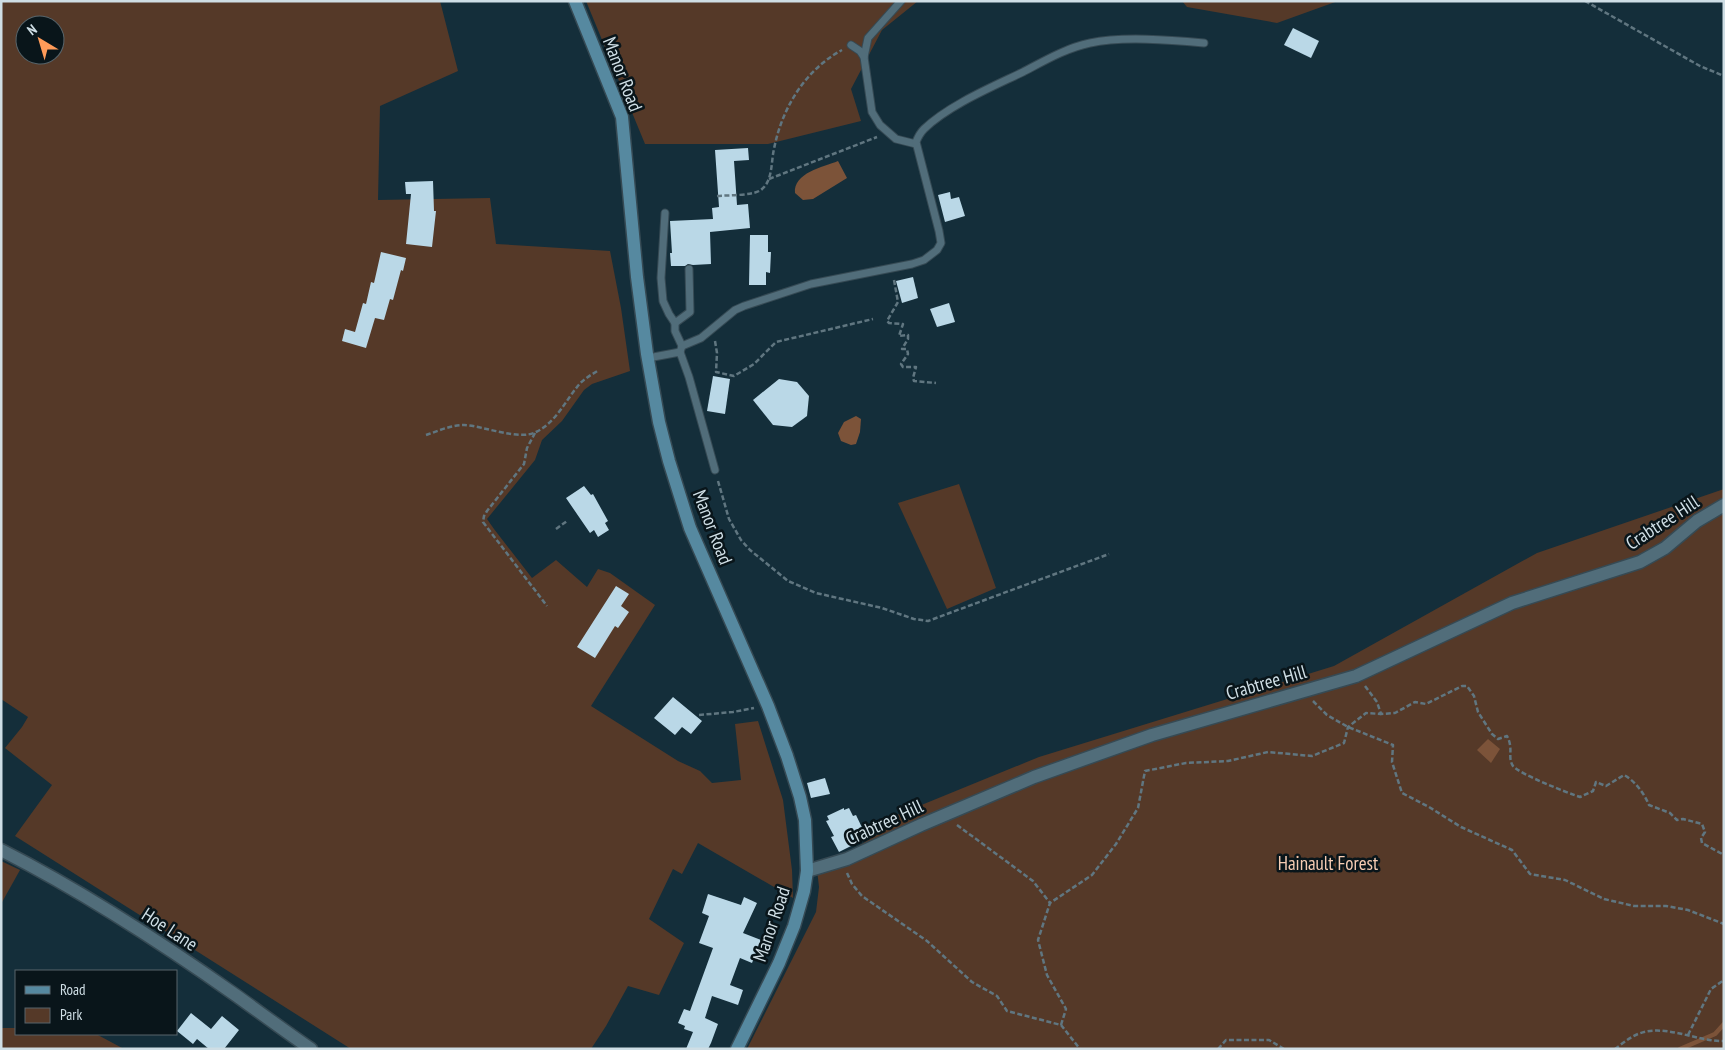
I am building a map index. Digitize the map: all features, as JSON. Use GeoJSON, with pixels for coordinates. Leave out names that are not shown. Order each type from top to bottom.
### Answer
{"type":"FeatureCollection","features":[{"type":"Feature","properties":{"kind":"street","name":"Manor Road"},"geometry":{"type":"LineString","coordinates":[[575,1],[622,117],[637,277],[648,358],[663,438],[690,528],[768,706],[787,756],[805,820],[807,871],[804,891],[794,926],[779,963],[737,1049]]}},
{"type":"Feature","properties":{"kind":"street","name":"Crabtree Hill"},"geometry":{"type":"LineString","coordinates":[[807,871],[847,859],[943,815],[1034,777],[1152,735],[1356,676],[1512,603],[1640,562],[1665,548],[1697,521],[1724,505]]}},
{"type":"Feature","properties":{"kind":"street","name":"Hoe Lane"},"geometry":{"type":"LineString","coordinates":[[1,850],[63,883],[163,946],[238,997],[280,1029],[312,1049]]}},
{"type":"Feature","properties":{"kind":"lane"},"geometry":{"type":"LineString","coordinates":[[901,1],[868,38],[864,57],[872,112],[880,126],[896,139],[916,144]]}},
{"type":"Feature","properties":{"kind":"lane"},"geometry":{"type":"LineString","coordinates":[[648,358],[681,349],[701,338],[735,310],[744,306],[811,284],[912,264],[931,256],[941,243],[936,215],[916,144],[923,130],[973,97],[1065,51],[1089,43],[1172,40],[1204,43]]}},
{"type":"Feature","properties":{"kind":"lane"},"geometry":{"type":"LineString","coordinates":[[851,46],[856,48],[864,57]]}},
{"type":"Feature","properties":{"kind":"lane"},"geometry":{"type":"LineString","coordinates":[[665,213],[661,278],[664,301],[675,323],[675,331],[715,470]]}},
{"type":"Feature","properties":{"kind":"lane"},"geometry":{"type":"LineString","coordinates":[[675,323],[690,312],[689,269]]}},
{"type":"Feature","properties":{"kind":"path"},"geometry":{"type":"LineString","coordinates":[[1585,1],[1700,66],[1724,76]]}},
{"type":"Feature","properties":{"kind":"path"},"geometry":{"type":"LineString","coordinates":[[717,196],[754,193],[762,190],[769,179],[776,137],[787,110],[800,86],[823,62],[851,46]]}},
{"type":"Feature","properties":{"kind":"path"},"geometry":{"type":"LineString","coordinates":[[769,179],[877,137],[896,139]]}},
{"type":"Feature","properties":{"kind":"path"},"geometry":{"type":"LineString","coordinates":[[901,278],[893,280],[898,302],[887,321],[889,323],[903,324],[899,336],[908,335],[908,339],[902,349],[907,349],[908,354],[901,364],[903,367],[916,367],[914,381],[936,383]]}},
{"type":"Feature","properties":{"kind":"path"},"geometry":{"type":"LineString","coordinates":[[706,334],[717,346],[716,372],[734,376],[754,364],[776,342],[873,319]]}},
{"type":"Feature","properties":{"kind":"path"},"geometry":{"type":"LineString","coordinates":[[547,606],[483,522],[487,511],[524,464],[527,448],[535,433],[559,412],[578,385],[599,370]]}},
{"type":"Feature","properties":{"kind":"path"},"geometry":{"type":"LineString","coordinates":[[426,435],[454,426],[465,425],[488,428],[514,435],[535,433]]}},
{"type":"Feature","properties":{"kind":"path"},"geometry":{"type":"LineString","coordinates":[[715,470],[729,519],[740,540],[788,581],[816,593],[882,608],[914,619],[928,621],[1109,554]]}},
{"type":"Feature","properties":{"kind":"path"},"geometry":{"type":"LineString","coordinates":[[556,529],[567,521]]}},
{"type":"Feature","properties":{"kind":"path"},"geometry":{"type":"LineString","coordinates":[[1356,676],[1378,702],[1381,714]]}},
{"type":"Feature","properties":{"kind":"path"},"geometry":{"type":"LineString","coordinates":[[1061,1025],[1066,1009],[1046,975],[1038,940],[1050,903],[1092,875],[1116,844],[1138,808],[1145,771],[1186,763],[1228,761],[1268,752],[1312,756],[1344,743],[1348,727],[1366,713],[1395,713],[1415,702],[1426,704],[1462,686],[1467,686],[1474,696],[1478,712],[1492,734],[1498,739],[1507,736],[1511,743],[1510,758],[1514,766],[1528,776],[1580,797],[1593,791],[1595,782],[1606,786],[1624,775],[1630,778],[1646,796],[1649,805],[1670,813],[1677,820],[1683,819],[1702,824],[1705,832],[1701,838],[1702,843],[1724,855]]}},
{"type":"Feature","properties":{"kind":"path"},"geometry":{"type":"LineString","coordinates":[[1303,691],[1327,715],[1348,727],[1393,745],[1392,762],[1402,793],[1461,827],[1512,850],[1530,874],[1565,880],[1604,899],[1634,906],[1666,906],[1688,910],[1724,924]]}},
{"type":"Feature","properties":{"kind":"path"},"geometry":{"type":"LineString","coordinates":[[699,714],[733,712],[768,706]]}},
{"type":"Feature","properties":{"kind":"path"},"geometry":{"type":"LineString","coordinates":[[943,815],[1033,881],[1050,903]]}},
{"type":"Feature","properties":{"kind":"path"},"geometry":{"type":"LineString","coordinates":[[847,859],[847,873],[852,884],[862,896],[927,941],[972,982],[998,996],[1007,1012],[1061,1025],[1080,1049]]}},
{"type":"Feature","properties":{"kind":"path"},"geometry":{"type":"LineString","coordinates":[[1688,1035],[1711,989],[1724,980]]}},
{"type":"Feature","properties":{"kind":"path"},"geometry":{"type":"LineString","coordinates":[[1615,1049],[1639,1034],[1664,1031],[1701,1037],[1708,1040],[1724,1041]]}},
{"type":"Feature","properties":{"kind":"path"},"geometry":{"type":"LineString","coordinates":[[1218,1049],[1226,1040],[1270,1040],[1284,1049]]}},
{"type":"Feature","properties":{"kind":"green space"},"geometry":{"type":"Polygon","coordinates":[[[1,1],[440,1],[458,71],[380,106],[378,200],[490,198],[496,244],[610,251],[630,371],[592,384],[584,390],[562,421],[542,440],[535,460],[487,519],[532,578],[556,560],[587,587],[598,569],[610,573],[655,605],[591,706],[678,761],[700,771],[712,783],[741,780],[735,724],[758,721],[783,800],[792,870],[793,898],[698,843],[682,874],[673,869],[649,919],[684,943],[659,995],[628,986],[591,1049],[351,1049],[15,836],[52,785],[5,748],[28,717],[1,699],[1,1]]]}},
{"type":"Feature","properties":{"kind":"green space"},"geometry":{"type":"Polygon","coordinates":[[[586,1],[918,1],[882,30],[851,89],[861,121],[768,144],[645,144],[586,1]]]}},
{"type":"Feature","properties":{"kind":"green space"},"geometry":{"type":"Polygon","coordinates":[[[1182,1],[1338,1],[1277,23],[1187,7],[1182,1]]]}},
{"type":"Feature","properties":{"kind":"green space"},"geometry":{"type":"Polygon","coordinates":[[[959,484],[996,588],[947,609],[898,503],[959,484]]]}},
{"type":"Feature","properties":{"kind":"green space","name":"Hainault Forest"},"geometry":{"type":"Polygon","coordinates":[[[1724,489],[1724,1049],[747,1049],[816,912],[819,887],[816,861],[839,857],[877,835],[897,815],[1039,757],[1334,666],[1537,553],[1724,489]]]}},
{"type":"Feature","properties":{"kind":"green space"},"geometry":{"type":"Polygon","coordinates":[[[1,861],[20,870],[1,904],[1,861]]]}},
{"type":"Feature","properties":{"kind":"green space"},"geometry":{"type":"Polygon","coordinates":[[[1,1028],[15,1028],[15,1035],[98,1035],[124,1049],[1,1049],[1,1028]]]}},
{"type":"Feature","properties":{"kind":"shaded area"},"geometry":{"type":"Polygon","coordinates":[[[838,161],[847,178],[813,199],[803,200],[795,193],[799,180],[804,176],[817,168],[838,161]]]}},
{"type":"Feature","properties":{"kind":"shaded area"},"geometry":{"type":"Polygon","coordinates":[[[856,416],[861,419],[860,432],[856,444],[851,445],[841,441],[838,433],[844,422],[856,416]]]}},
{"type":"Feature","properties":{"kind":"shaded area"},"geometry":{"type":"Polygon","coordinates":[[[1488,739],[1500,749],[1491,763],[1477,750],[1488,739]]]}},
{"type":"Feature","properties":{"kind":"building"},"geometry":{"type":"Polygon","coordinates":[[[1293,28],[1319,41],[1311,58],[1284,45],[1293,28]]]}},
{"type":"Feature","properties":{"kind":"building"},"geometry":{"type":"Polygon","coordinates":[[[748,148],[749,160],[734,161],[737,205],[748,204],[750,228],[710,232],[711,264],[671,266],[670,221],[713,219],[712,208],[719,207],[715,150],[748,148]]]}},
{"type":"Feature","properties":{"kind":"building"},"geometry":{"type":"Polygon","coordinates":[[[433,181],[434,211],[436,211],[432,247],[406,244],[411,194],[406,194],[405,182],[433,181]]]}},
{"type":"Feature","properties":{"kind":"building"},"geometry":{"type":"Polygon","coordinates":[[[950,192],[951,199],[959,197],[965,216],[945,222],[938,195],[950,192]]]}},
{"type":"Feature","properties":{"kind":"building"},"geometry":{"type":"Polygon","coordinates":[[[750,235],[768,235],[768,252],[771,252],[770,273],[766,272],[766,285],[749,285],[750,235]]]}},
{"type":"Feature","properties":{"kind":"building"},"geometry":{"type":"Polygon","coordinates":[[[381,252],[406,258],[393,300],[390,299],[384,320],[375,318],[366,348],[342,341],[345,329],[355,332],[363,303],[366,304],[371,282],[374,283],[381,252]]]}},
{"type":"Feature","properties":{"kind":"building"},"geometry":{"type":"Polygon","coordinates":[[[913,277],[918,298],[902,303],[896,281],[913,277]]]}},
{"type":"Feature","properties":{"kind":"building"},"geometry":{"type":"Polygon","coordinates":[[[949,303],[955,322],[937,327],[930,309],[949,303]]]}},
{"type":"Feature","properties":{"kind":"building"},"geometry":{"type":"Polygon","coordinates":[[[713,376],[730,379],[725,414],[707,411],[713,376]]]}},
{"type":"Feature","properties":{"kind":"building"},"geometry":{"type":"Polygon","coordinates":[[[779,379],[797,382],[809,396],[807,416],[792,427],[773,425],[753,400],[779,379]]]}},
{"type":"Feature","properties":{"kind":"building"},"geometry":{"type":"Polygon","coordinates":[[[584,486],[591,495],[593,494],[608,521],[605,523],[609,530],[598,537],[594,530],[590,533],[566,498],[584,486]]]}},
{"type":"Feature","properties":{"kind":"building"},"geometry":{"type":"Polygon","coordinates":[[[616,586],[629,594],[621,606],[629,612],[618,628],[615,626],[595,658],[577,647],[616,586]]]}},
{"type":"Feature","properties":{"kind":"building"},"geometry":{"type":"Polygon","coordinates":[[[673,697],[702,721],[691,734],[682,727],[675,735],[654,718],[673,697]]]}},
{"type":"Feature","properties":{"kind":"building"},"geometry":{"type":"Polygon","coordinates":[[[825,778],[830,794],[811,798],[807,783],[825,778]]]}},
{"type":"Feature","properties":{"kind":"building"},"geometry":{"type":"Polygon","coordinates":[[[844,808],[844,810],[849,808],[853,816],[856,815],[867,838],[839,852],[831,837],[834,836],[826,821],[829,820],[827,816],[844,808]]]}},
{"type":"Feature","properties":{"kind":"building"},"geometry":{"type":"Polygon","coordinates":[[[708,894],[741,905],[744,897],[757,903],[743,933],[761,940],[752,963],[740,958],[730,985],[743,990],[738,1005],[712,996],[705,1018],[718,1024],[708,1049],[686,1049],[693,1032],[684,1029],[685,1026],[678,1023],[684,1009],[690,1011],[713,948],[699,943],[709,916],[702,913],[708,894]]]}},
{"type":"Feature","properties":{"kind":"building"},"geometry":{"type":"Polygon","coordinates":[[[191,1013],[211,1029],[222,1016],[239,1030],[224,1049],[209,1049],[197,1039],[193,1044],[178,1032],[191,1013]]]}},
{"type":"Feature","properties":{"kind":"waterway"},"geometry":{"type":"LineString","coordinates":[[1680,1049],[1715,1034],[1724,1024]]}}]}
